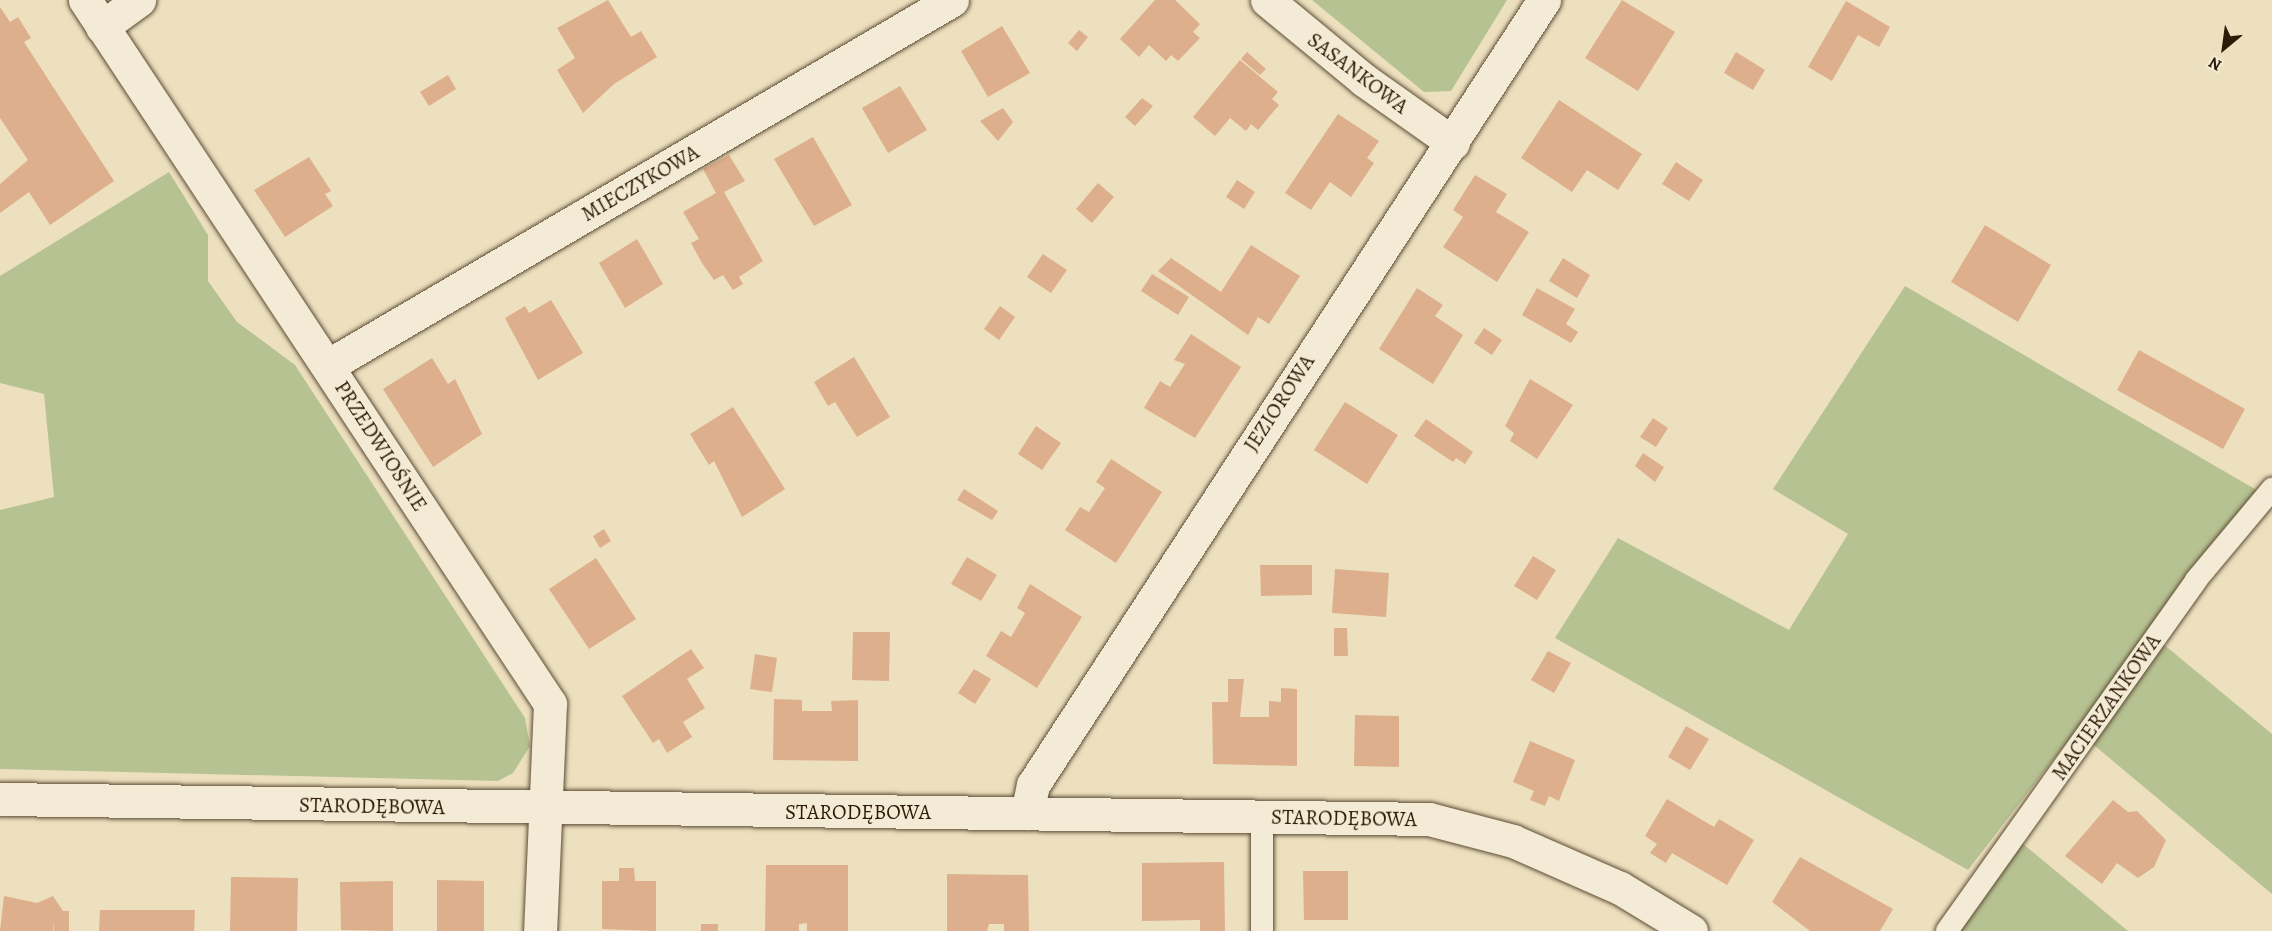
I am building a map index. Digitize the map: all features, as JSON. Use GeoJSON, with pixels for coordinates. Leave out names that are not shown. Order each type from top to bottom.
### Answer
{"type":"FeatureCollection","features":[{"type":"Feature","properties":{"kind":"street","name":"PRZEDWIOŚNIE"},"geometry":{"type":"LineString","coordinates":[[85,0],[329,365],[550,704],[541,810],[540,931]]}},
{"type":"Feature","properties":{"kind":"street"},"geometry":{"type":"LineString","coordinates":[[102,27],[139,0]]}},
{"type":"Feature","properties":{"kind":"street","name":"MIECZYKOWA"},"geometry":{"type":"LineString","coordinates":[[329,365],[952,0]]}},
{"type":"Feature","properties":{"kind":"street","name":"SASANKOWA"},"geometry":{"type":"LineString","coordinates":[[1267,0],[1364,80],[1453,143]]}},
{"type":"Feature","properties":{"kind":"street","name":"JEZIOROWA"},"geometry":{"type":"LineString","coordinates":[[1027,813],[1033,785],[1544,0]]}},
{"type":"Feature","properties":{"kind":"street","name":"STARODĘBOWA"},"geometry":{"type":"LineString","coordinates":[[0,798],[541,810],[1027,813],[1440,820],[1514,841],[1620,888],[1672,926]]}},
{"type":"Feature","properties":{"kind":"lane","name":"MACIERZANKOWA"},"geometry":{"type":"LineString","coordinates":[[1947,931],[2196,580],[2272,489]]}},
{"type":"Feature","properties":{"kind":"lane"},"geometry":{"type":"LineString","coordinates":[[1262,817],[1262,931]]}},
{"type":"Feature","properties":{"kind":"green space"},"geometry":{"type":"Polygon","coordinates":[[[1312,0],[1507,0],[1451,91],[1424,92],[1312,0]]]}},
{"type":"Feature","properties":{"kind":"green space"},"geometry":{"type":"Polygon","coordinates":[[[169,172],[208,235],[208,281],[237,322],[295,365],[525,718],[530,746],[513,773],[498,781],[0,769],[0,510],[54,497],[44,394],[0,383],[0,276],[169,172]]]}},
{"type":"Feature","properties":{"kind":"green space"},"geometry":{"type":"Polygon","coordinates":[[[1905,286],[2260,492],[1968,870],[1555,638],[1618,538],[1789,630],[1848,534],[1773,489],[1905,286]]]}},
{"type":"Feature","properties":{"kind":"green space"},"geometry":{"type":"Polygon","coordinates":[[[2162,643],[2272,734],[2272,894],[2089,741],[2162,643]]]}},
{"type":"Feature","properties":{"kind":"green space"},"geometry":{"type":"Polygon","coordinates":[[[2022,843],[2128,931],[1959,931],[2022,843]]]}},
{"type":"Feature","properties":{"kind":"building"},"geometry":{"type":"Polygon","coordinates":[[[608,0],[631,37],[641,31],[657,57],[614,84],[583,113],[557,70],[575,58],[557,28],[608,0]]]}},
{"type":"Feature","properties":{"kind":"building"},"geometry":{"type":"Polygon","coordinates":[[[1155,0],[1175,0],[1200,24],[1193,32],[1200,38],[1178,61],[1171,55],[1166,61],[1149,45],[1139,57],[1120,39],[1155,0]]]}},
{"type":"Feature","properties":{"kind":"building"},"geometry":{"type":"Polygon","coordinates":[[[1622,0],[1675,32],[1638,91],[1585,58],[1622,0]]]}},
{"type":"Feature","properties":{"kind":"building"},"geometry":{"type":"Polygon","coordinates":[[[1846,1],[1890,27],[1879,47],[1858,35],[1832,81],[1808,67],[1846,1]]]}},
{"type":"Feature","properties":{"kind":"building"},"geometry":{"type":"Polygon","coordinates":[[[0,7],[10,22],[18,17],[31,38],[24,42],[114,181],[50,225],[29,192],[0,213],[0,184],[28,160],[0,118],[0,7]]]}},
{"type":"Feature","properties":{"kind":"building"},"geometry":{"type":"Polygon","coordinates":[[[1002,26],[1030,73],[988,97],[961,51],[1002,26]]]}},
{"type":"Feature","properties":{"kind":"building"},"geometry":{"type":"Polygon","coordinates":[[[1079,30],[1088,37],[1077,51],[1068,43],[1079,30]]]}},
{"type":"Feature","properties":{"kind":"building"},"geometry":{"type":"Polygon","coordinates":[[[1247,52],[1266,69],[1260,75],[1241,59],[1247,52]]]}},
{"type":"Feature","properties":{"kind":"building"},"geometry":{"type":"Polygon","coordinates":[[[1736,52],[1765,70],[1753,90],[1724,73],[1736,52]]]}},
{"type":"Feature","properties":{"kind":"building"},"geometry":{"type":"Polygon","coordinates":[[[1240,60],[1278,92],[1272,99],[1279,105],[1258,130],[1251,124],[1246,131],[1230,118],[1215,136],[1193,117],[1240,60]]]}},
{"type":"Feature","properties":{"kind":"building"},"geometry":{"type":"Polygon","coordinates":[[[448,75],[456,89],[429,106],[420,92],[448,75]]]}},
{"type":"Feature","properties":{"kind":"building"},"geometry":{"type":"Polygon","coordinates":[[[900,86],[927,130],[888,153],[862,108],[900,86]]]}},
{"type":"Feature","properties":{"kind":"building"},"geometry":{"type":"Polygon","coordinates":[[[1142,98],[1153,106],[1135,126],[1125,117],[1142,98]]]}},
{"type":"Feature","properties":{"kind":"building"},"geometry":{"type":"Polygon","coordinates":[[[1559,100],[1642,154],[1618,190],[1587,170],[1572,192],[1521,158],[1559,100]]]}},
{"type":"Feature","properties":{"kind":"building"},"geometry":{"type":"Polygon","coordinates":[[[1003,108],[1013,122],[998,141],[980,121],[1003,108]]]}},
{"type":"Feature","properties":{"kind":"building"},"geometry":{"type":"Polygon","coordinates":[[[1338,114],[1379,141],[1367,158],[1374,163],[1351,197],[1330,182],[1311,210],[1285,193],[1338,114]]]}},
{"type":"Feature","properties":{"kind":"building"},"geometry":{"type":"Polygon","coordinates":[[[813,137],[852,205],[814,226],[774,159],[813,137]]]}},
{"type":"Feature","properties":{"kind":"building"},"geometry":{"type":"Polygon","coordinates":[[[729,155],[745,181],[724,192],[763,261],[739,277],[743,284],[733,290],[723,275],[714,280],[702,263],[691,243],[699,239],[683,212],[716,193],[703,169],[729,155]]]}},
{"type":"Feature","properties":{"kind":"building"},"geometry":{"type":"Polygon","coordinates":[[[309,157],[331,191],[325,194],[333,206],[285,237],[254,190],[309,157]]]}},
{"type":"Feature","properties":{"kind":"building"},"geometry":{"type":"Polygon","coordinates":[[[1676,162],[1703,180],[1689,201],[1662,184],[1676,162]]]}},
{"type":"Feature","properties":{"kind":"building"},"geometry":{"type":"Polygon","coordinates":[[[1475,175],[1507,194],[1496,212],[1529,232],[1497,282],[1443,247],[1463,217],[1453,210],[1475,175]]]}},
{"type":"Feature","properties":{"kind":"building"},"geometry":{"type":"Polygon","coordinates":[[[1237,180],[1255,192],[1244,209],[1226,197],[1237,180]]]}},
{"type":"Feature","properties":{"kind":"building"},"geometry":{"type":"Polygon","coordinates":[[[1098,183],[1114,197],[1092,223],[1076,209],[1098,183]]]}},
{"type":"Feature","properties":{"kind":"building"},"geometry":{"type":"Polygon","coordinates":[[[1985,225],[2051,265],[2018,322],[1951,282],[1985,225]]]}},
{"type":"Feature","properties":{"kind":"building"},"geometry":{"type":"Polygon","coordinates":[[[637,239],[663,284],[625,308],[599,263],[637,239]]]}},
{"type":"Feature","properties":{"kind":"building"},"geometry":{"type":"Polygon","coordinates":[[[1251,245],[1300,276],[1269,324],[1258,317],[1248,335],[1158,271],[1171,258],[1221,292],[1251,245]]]}},
{"type":"Feature","properties":{"kind":"building"},"geometry":{"type":"Polygon","coordinates":[[[1043,254],[1067,270],[1051,293],[1027,277],[1043,254]]]}},
{"type":"Feature","properties":{"kind":"building"},"geometry":{"type":"Polygon","coordinates":[[[1563,258],[1590,275],[1577,298],[1549,281],[1563,258]]]}},
{"type":"Feature","properties":{"kind":"building"},"geometry":{"type":"Polygon","coordinates":[[[1152,274],[1189,297],[1178,315],[1141,291],[1152,274]]]}},
{"type":"Feature","properties":{"kind":"building"},"geometry":{"type":"Polygon","coordinates":[[[1417,288],[1443,305],[1435,316],[1463,335],[1433,384],[1379,349],[1417,288]]]}},
{"type":"Feature","properties":{"kind":"building"},"geometry":{"type":"Polygon","coordinates":[[[1537,288],[1575,309],[1566,324],[1578,332],[1571,343],[1522,315],[1537,288]]]}},
{"type":"Feature","properties":{"kind":"building"},"geometry":{"type":"Polygon","coordinates":[[[551,300],[583,353],[538,380],[505,318],[525,306],[529,313],[551,300]]]}},
{"type":"Feature","properties":{"kind":"building"},"geometry":{"type":"Polygon","coordinates":[[[1000,306],[1015,317],[999,340],[984,329],[1000,306]]]}},
{"type":"Feature","properties":{"kind":"building"},"geometry":{"type":"Polygon","coordinates":[[[1484,328],[1502,340],[1492,355],[1474,343],[1484,328]]]}},
{"type":"Feature","properties":{"kind":"building"},"geometry":{"type":"Polygon","coordinates":[[[1191,334],[1241,367],[1195,438],[1144,408],[1160,381],[1170,387],[1185,364],[1174,360],[1191,334]]]}},
{"type":"Feature","properties":{"kind":"building"},"geometry":{"type":"Polygon","coordinates":[[[2139,350],[2245,409],[2223,449],[2117,390],[2139,350]]]}},
{"type":"Feature","properties":{"kind":"building"},"geometry":{"type":"Polygon","coordinates":[[[854,357],[890,417],[857,437],[835,402],[828,406],[814,382],[854,357]]]}},
{"type":"Feature","properties":{"kind":"building"},"geometry":{"type":"Polygon","coordinates":[[[432,358],[448,384],[455,379],[482,434],[433,467],[383,389],[432,358]]]}},
{"type":"Feature","properties":{"kind":"building"},"geometry":{"type":"Polygon","coordinates":[[[1530,379],[1573,405],[1537,459],[1510,441],[1514,433],[1505,426],[1530,379]]]}},
{"type":"Feature","properties":{"kind":"building"},"geometry":{"type":"Polygon","coordinates":[[[1345,402],[1398,435],[1367,484],[1314,450],[1345,402]]]}},
{"type":"Feature","properties":{"kind":"building"},"geometry":{"type":"Polygon","coordinates":[[[733,407],[785,489],[742,517],[714,461],[709,465],[690,434],[733,407]]]}},
{"type":"Feature","properties":{"kind":"building"},"geometry":{"type":"Polygon","coordinates":[[[1653,418],[1668,428],[1656,447],[1640,437],[1653,418]]]}},
{"type":"Feature","properties":{"kind":"building"},"geometry":{"type":"Polygon","coordinates":[[[1426,419],[1473,452],[1465,464],[1456,458],[1453,462],[1414,436],[1426,419]]]}},
{"type":"Feature","properties":{"kind":"building"},"geometry":{"type":"Polygon","coordinates":[[[1036,426],[1061,443],[1042,470],[1018,454],[1036,426]]]}},
{"type":"Feature","properties":{"kind":"building"},"geometry":{"type":"Polygon","coordinates":[[[1643,453],[1664,467],[1655,482],[1635,466],[1643,453]]]}},
{"type":"Feature","properties":{"kind":"building"},"geometry":{"type":"Polygon","coordinates":[[[1111,459],[1162,492],[1116,563],[1065,530],[1080,507],[1089,512],[1105,488],[1096,482],[1111,459]]]}},
{"type":"Feature","properties":{"kind":"building"},"geometry":{"type":"Polygon","coordinates":[[[964,489],[998,511],[992,520],[957,500],[964,489]]]}},
{"type":"Feature","properties":{"kind":"building"},"geometry":{"type":"Polygon","coordinates":[[[604,529],[611,541],[600,548],[593,536],[604,529]]]}},
{"type":"Feature","properties":{"kind":"building"},"geometry":{"type":"Polygon","coordinates":[[[1533,556],[1556,570],[1537,600],[1514,586],[1533,556]]]}},
{"type":"Feature","properties":{"kind":"building"},"geometry":{"type":"Polygon","coordinates":[[[967,557],[997,575],[981,601],[951,584],[967,557]]]}},
{"type":"Feature","properties":{"kind":"building"},"geometry":{"type":"Polygon","coordinates":[[[596,558],[636,619],[589,649],[549,589],[596,558]]]}},
{"type":"Feature","properties":{"kind":"building"},"geometry":{"type":"Polygon","coordinates":[[[1260,565],[1312,565],[1312,595],[1261,596],[1260,565]]]}},
{"type":"Feature","properties":{"kind":"building"},"geometry":{"type":"Polygon","coordinates":[[[1335,569],[1389,573],[1386,617],[1332,613],[1335,569]]]}},
{"type":"Feature","properties":{"kind":"building"},"geometry":{"type":"Polygon","coordinates":[[[1030,584],[1082,617],[1037,688],[986,656],[1001,631],[1011,637],[1025,613],[1017,608],[1030,584]]]}},
{"type":"Feature","properties":{"kind":"building"},"geometry":{"type":"Polygon","coordinates":[[[1334,628],[1347,628],[1348,656],[1334,656],[1334,628]]]}},
{"type":"Feature","properties":{"kind":"building"},"geometry":{"type":"Polygon","coordinates":[[[853,632],[890,632],[889,681],[852,680],[853,632]]]}},
{"type":"Feature","properties":{"kind":"building"},"geometry":{"type":"Polygon","coordinates":[[[691,649],[704,668],[687,679],[705,708],[683,722],[692,737],[667,753],[659,739],[653,743],[622,696],[691,649]]]}},
{"type":"Feature","properties":{"kind":"building"},"geometry":{"type":"Polygon","coordinates":[[[1548,651],[1571,663],[1554,693],[1531,680],[1548,651]]]}},
{"type":"Feature","properties":{"kind":"building"},"geometry":{"type":"Polygon","coordinates":[[[755,654],[777,658],[772,692],[750,689],[755,654]]]}},
{"type":"Feature","properties":{"kind":"building"},"geometry":{"type":"Polygon","coordinates":[[[974,669],[991,679],[975,704],[958,693],[974,669]]]}},
{"type":"Feature","properties":{"kind":"building"},"geometry":{"type":"Polygon","coordinates":[[[1228,679],[1244,679],[1240,717],[1269,717],[1269,701],[1281,702],[1281,688],[1297,689],[1297,766],[1213,764],[1212,702],[1228,702],[1228,679]]]}},
{"type":"Feature","properties":{"kind":"building"},"geometry":{"type":"Polygon","coordinates":[[[774,699],[802,700],[802,711],[832,711],[831,701],[858,700],[858,761],[773,760],[774,699]]]}},
{"type":"Feature","properties":{"kind":"building"},"geometry":{"type":"Polygon","coordinates":[[[1355,715],[1399,716],[1399,767],[1354,766],[1355,715]]]}},
{"type":"Feature","properties":{"kind":"building"},"geometry":{"type":"Polygon","coordinates":[[[1686,726],[1709,739],[1690,770],[1668,757],[1686,726]]]}},
{"type":"Feature","properties":{"kind":"building"},"geometry":{"type":"Polygon","coordinates":[[[1530,741],[1575,760],[1559,801],[1549,796],[1545,806],[1530,800],[1534,791],[1513,782],[1530,741]]]}},
{"type":"Feature","properties":{"kind":"building"},"geometry":{"type":"Polygon","coordinates":[[[1667,799],[1714,827],[1719,819],[1754,840],[1727,885],[1672,853],[1666,863],[1650,853],[1657,844],[1645,836],[1667,799]]]}},
{"type":"Feature","properties":{"kind":"building"},"geometry":{"type":"Polygon","coordinates":[[[2113,800],[2128,812],[2137,811],[2166,840],[2154,867],[2138,878],[2117,863],[2102,884],[2065,856],[2113,800]]]}},
{"type":"Feature","properties":{"kind":"building"},"geometry":{"type":"Polygon","coordinates":[[[1800,857],[1893,909],[1880,931],[1810,931],[1772,902],[1800,857]]]}},
{"type":"Feature","properties":{"kind":"building"},"geometry":{"type":"Polygon","coordinates":[[[1224,862],[1225,931],[1200,931],[1200,920],[1142,921],[1142,863],[1224,862]]]}},
{"type":"Feature","properties":{"kind":"building"},"geometry":{"type":"Polygon","coordinates":[[[766,865],[848,865],[848,931],[807,931],[807,923],[799,924],[799,931],[765,931],[766,865]]]}},
{"type":"Feature","properties":{"kind":"building"},"geometry":{"type":"Polygon","coordinates":[[[619,868],[634,868],[635,881],[656,881],[656,931],[602,929],[602,881],[619,881],[619,868]]]}},
{"type":"Feature","properties":{"kind":"building"},"geometry":{"type":"Polygon","coordinates":[[[1303,871],[1348,871],[1348,920],[1304,920],[1303,871]]]}},
{"type":"Feature","properties":{"kind":"building"},"geometry":{"type":"Polygon","coordinates":[[[947,874],[1028,875],[1029,931],[1004,931],[1004,924],[989,924],[987,931],[947,931],[947,874]]]}},
{"type":"Feature","properties":{"kind":"building"},"geometry":{"type":"Polygon","coordinates":[[[231,877],[298,878],[297,931],[230,931],[231,877]]]}},
{"type":"Feature","properties":{"kind":"building"},"geometry":{"type":"Polygon","coordinates":[[[437,880],[484,881],[484,931],[437,931],[437,880]]]}},
{"type":"Feature","properties":{"kind":"building"},"geometry":{"type":"Polygon","coordinates":[[[393,881],[393,931],[341,930],[340,882],[393,881]]]}},
{"type":"Feature","properties":{"kind":"building"},"geometry":{"type":"Polygon","coordinates":[[[4,896],[37,903],[53,896],[63,911],[69,911],[69,931],[54,931],[54,921],[53,931],[0,931],[4,896]]]}},
{"type":"Feature","properties":{"kind":"building"},"geometry":{"type":"Polygon","coordinates":[[[100,910],[195,910],[194,931],[99,931],[100,910]]]}},
{"type":"Feature","properties":{"kind":"building"},"geometry":{"type":"Polygon","coordinates":[[[701,924],[718,924],[718,931],[701,931],[701,924]]]}}]}
